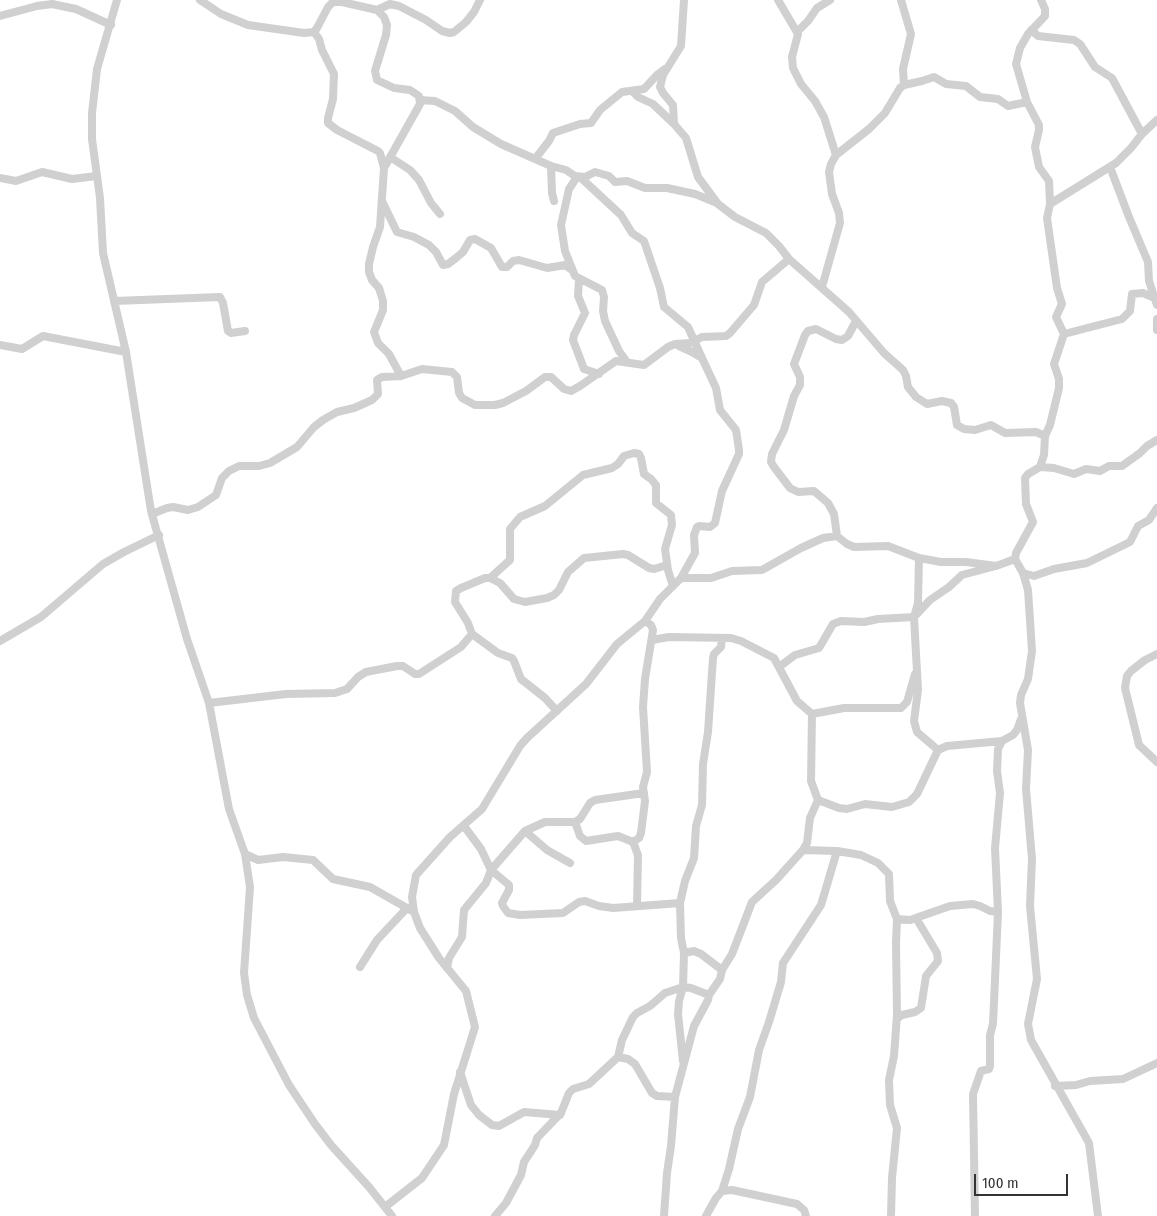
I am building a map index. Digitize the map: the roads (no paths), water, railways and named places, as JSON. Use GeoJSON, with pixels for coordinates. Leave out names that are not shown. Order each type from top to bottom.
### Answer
{"type":"FeatureCollection","features":[{"type":"Feature","properties":{"kind":"street"},"geometry":{"type":"LineString","coordinates":[[117,0],[97,69],[92,113],[92,139],[103,252],[126,352],[145,482],[152,514],[187,639],[209,703],[228,810],[245,854],[250,887],[244,972],[246,994],[254,1018],[288,1085],[315,1124],[392,1216]]}},
{"type":"Feature","properties":{"kind":"street"},"geometry":{"type":"LineString","coordinates":[[200,0],[221,14],[248,25],[304,33],[314,32]]}},
{"type":"Feature","properties":{"kind":"street"},"geometry":{"type":"LineString","coordinates":[[377,10],[390,4],[399,6],[442,31],[450,33],[466,22],[480,0]]}},
{"type":"Feature","properties":{"kind":"street"},"geometry":{"type":"LineString","coordinates":[[674,124],[673,105],[660,87],[663,75],[681,46],[684,0]]}},
{"type":"Feature","properties":{"kind":"street"},"geometry":{"type":"LineString","coordinates":[[778,0],[797,32],[798,38],[792,57],[792,65],[801,84],[815,101],[824,117],[836,155]]}},
{"type":"Feature","properties":{"kind":"street"},"geometry":{"type":"LineString","coordinates":[[797,32],[817,8],[830,0]]}},
{"type":"Feature","properties":{"kind":"street"},"geometry":{"type":"LineString","coordinates":[[901,0],[911,34],[903,69],[904,85]]}},
{"type":"Feature","properties":{"kind":"street"},"geometry":{"type":"LineString","coordinates":[[1040,467],[1044,455],[1045,436],[1050,425],[1059,388],[1059,379],[1054,364],[1064,334],[1056,318],[1062,304],[1057,288],[1047,218],[1050,204],[1049,181],[1039,168],[1035,147],[1039,128],[1027,102],[1016,71],[1016,64],[1020,48],[1031,30],[1045,16],[1041,0]]}},
{"type":"Feature","properties":{"kind":"street"},"geometry":{"type":"LineString","coordinates":[[314,32],[328,7],[333,2],[342,2],[377,10],[384,17],[386,25],[384,42],[375,71],[377,80],[394,88],[410,90],[420,100],[420,104],[384,168]]}},
{"type":"Feature","properties":{"kind":"street"},"geometry":{"type":"LineString","coordinates":[[0,16],[36,6],[52,4],[76,8],[110,25]]}},
{"type":"Feature","properties":{"kind":"street"},"geometry":{"type":"LineString","coordinates":[[1031,30],[1038,36],[1074,40],[1080,44],[1095,67],[1112,78],[1142,134]]}},
{"type":"Feature","properties":{"kind":"street"},"geometry":{"type":"LineString","coordinates":[[314,32],[319,38],[322,50],[334,74],[333,99],[328,123],[337,130],[378,151],[384,168],[380,227],[369,264],[372,280],[379,288],[383,301],[383,310],[376,325],[374,336],[380,346],[389,354],[401,376]]}},
{"type":"Feature","properties":{"kind":"street"},"geometry":{"type":"LineString","coordinates":[[535,159],[549,141],[552,133],[580,124],[591,123],[600,110],[622,92],[646,88],[655,76],[667,68]]}},
{"type":"Feature","properties":{"kind":"street"},"geometry":{"type":"LineString","coordinates":[[822,287],[840,223],[840,213],[832,194],[829,172],[831,164],[836,155],[869,129],[887,110],[898,90],[904,85],[934,77],[946,84],[966,86],[980,97],[998,99],[1008,106],[1027,102]]}},
{"type":"Feature","properties":{"kind":"street"},"geometry":{"type":"LineString","coordinates":[[632,91],[638,97],[653,104],[686,138],[698,177],[717,203]]}},
{"type":"Feature","properties":{"kind":"street"},"geometry":{"type":"LineString","coordinates":[[360,967],[377,940],[410,910],[416,875],[450,837],[487,803],[520,746],[593,677],[617,644],[645,621],[660,599],[681,578],[695,553],[694,535],[697,528],[699,526],[710,527],[715,524],[722,491],[738,454],[736,430],[720,410],[716,388],[695,340],[684,322],[664,307],[660,288],[644,240],[632,233],[621,215],[578,177],[566,170],[551,166],[500,144],[471,126],[455,111],[435,101],[420,100]]}},
{"type":"Feature","properties":{"kind":"street"},"geometry":{"type":"LineString","coordinates":[[1050,204],[1110,167],[1157,120]]}},
{"type":"Feature","properties":{"kind":"street"},"geometry":{"type":"LineString","coordinates":[[390,157],[410,170],[419,180],[431,203],[440,214]]}},
{"type":"Feature","properties":{"kind":"street"},"geometry":{"type":"LineString","coordinates":[[551,166],[554,201]]}},
{"type":"Feature","properties":{"kind":"street"},"geometry":{"type":"LineString","coordinates":[[1110,167],[1148,262],[1149,281],[1156,301]]}},
{"type":"Feature","properties":{"kind":"street"},"geometry":{"type":"LineString","coordinates":[[0,178],[16,181],[42,172],[72,178],[97,176]]}},
{"type":"Feature","properties":{"kind":"street"},"geometry":{"type":"LineString","coordinates":[[572,270],[565,251],[561,227],[569,189],[578,177],[595,172],[609,176],[615,182],[626,181],[645,188],[662,188],[695,194],[717,203],[735,217],[766,233],[789,259],[849,312],[884,353],[903,370],[908,387],[913,395],[927,404],[942,401],[951,403],[954,407],[956,422],[960,427],[975,430],[991,425],[1005,434],[1039,432],[1045,436]]}},
{"type":"Feature","properties":{"kind":"street"},"geometry":{"type":"LineString","coordinates":[[382,201],[397,232],[414,237],[429,245],[436,252],[443,265],[456,258],[463,252],[470,240],[475,239],[491,248],[502,267],[506,267],[519,260],[549,269],[565,265],[579,279],[602,290],[605,321],[619,351],[627,362]]}},
{"type":"Feature","properties":{"kind":"street"},"geometry":{"type":"LineString","coordinates":[[152,514],[173,507],[188,510],[198,507],[216,495],[222,478],[229,471],[240,466],[259,466],[270,463],[297,447],[314,427],[323,420],[337,412],[354,408],[372,400],[378,394],[376,382],[379,378],[401,376],[422,369],[452,372],[457,377],[459,394],[462,398],[475,405],[495,405],[526,391],[545,377],[551,377],[568,391],[580,386],[616,361],[644,365],[675,344],[687,344],[702,337],[724,336],[730,333],[754,305],[762,282],[789,259]]}},
{"type":"Feature","properties":{"kind":"street"},"geometry":{"type":"LineString","coordinates":[[579,279],[578,296],[585,311],[573,340],[584,368],[599,374]]}},
{"type":"Feature","properties":{"kind":"street"},"geometry":{"type":"LineString","coordinates":[[1064,334],[1122,319],[1130,311],[1132,294],[1143,293],[1156,301]]}},
{"type":"Feature","properties":{"kind":"street"},"geometry":{"type":"LineString","coordinates":[[114,301],[220,297],[228,331],[232,333],[245,331]]}},
{"type":"Feature","properties":{"kind":"street"},"geometry":{"type":"LineString","coordinates":[[1157,319],[1157,330]]}},
{"type":"Feature","properties":{"kind":"street"},"geometry":{"type":"LineString","coordinates":[[856,322],[848,336],[842,340],[816,329],[808,331],[805,335],[794,364],[800,377],[800,386],[794,396],[784,430],[772,454],[774,467],[790,488],[798,492],[814,491],[828,503],[834,514],[837,536],[846,544],[854,547],[888,546],[920,558],[941,562],[966,562],[996,566]]}},
{"type":"Feature","properties":{"kind":"street"},"geometry":{"type":"LineString","coordinates":[[0,345],[22,349],[43,336],[126,352]]}},
{"type":"Feature","properties":{"kind":"street"},"geometry":{"type":"LineString","coordinates":[[675,344],[702,358]]}},
{"type":"Feature","properties":{"kind":"street"},"geometry":{"type":"LineString","coordinates":[[1098,1216],[1089,1143],[1055,1086],[1031,1040],[1028,1024],[1037,979],[1030,906],[1032,859],[1026,789],[1028,750],[1021,718],[1020,698],[1028,683],[1032,655],[1029,594],[1023,573],[1015,559],[1016,552],[1033,522],[1026,504],[1025,478],[1028,474],[1040,467],[1054,468],[1074,474],[1086,469],[1100,471],[1109,466],[1122,466],[1157,440]]}},
{"type":"Feature","properties":{"kind":"street"},"geometry":{"type":"LineString","coordinates":[[490,578],[510,560],[510,529],[520,517],[545,506],[583,475],[612,468],[624,456],[634,453],[639,454],[642,458],[644,474],[656,484],[656,503],[671,515],[672,525],[665,546],[667,565],[673,586]]}},
{"type":"Feature","properties":{"kind":"street"},"geometry":{"type":"LineString","coordinates":[[1023,573],[1034,576],[1054,569],[1088,563],[1130,542],[1138,526],[1149,520],[1157,508]]}},
{"type":"Feature","properties":{"kind":"street"},"geometry":{"type":"LineString","coordinates":[[0,641],[41,617],[103,564],[159,535]]}},
{"type":"Feature","properties":{"kind":"street"},"geometry":{"type":"LineString","coordinates":[[681,578],[711,578],[732,571],[762,570],[801,548],[824,538],[837,536]]}},
{"type":"Feature","properties":{"kind":"street"},"geometry":{"type":"LineString","coordinates":[[557,711],[521,680],[512,658],[498,653],[472,634],[468,623],[454,602],[456,592],[485,578],[490,578],[500,583],[514,599],[525,602],[552,597],[560,590],[568,572],[584,558],[623,554],[628,555],[648,568],[654,569],[667,565]]}},
{"type":"Feature","properties":{"kind":"street"},"geometry":{"type":"LineString","coordinates":[[920,558],[918,603],[914,617],[918,690],[914,725],[924,738],[938,750]]}},
{"type":"Feature","properties":{"kind":"street"},"geometry":{"type":"LineString","coordinates":[[779,667],[795,654],[819,648],[833,624],[837,622],[864,622],[878,619],[914,617],[930,600],[962,575],[1015,559]]}},
{"type":"Feature","properties":{"kind":"street"},"geometry":{"type":"LineString","coordinates":[[633,842],[640,836],[647,772],[643,707],[652,628],[645,621]]}},
{"type":"Feature","properties":{"kind":"street"},"geometry":{"type":"LineString","coordinates":[[209,703],[286,694],[336,694],[347,690],[358,677],[366,672],[384,668],[400,666],[411,673],[419,674],[461,647],[472,634]]}},
{"type":"Feature","properties":{"kind":"street"},"geometry":{"type":"LineString","coordinates":[[652,640],[669,637],[736,639],[774,658],[797,701],[812,714],[811,781],[818,800],[810,818],[808,840],[803,850],[776,880],[752,902],[732,954],[694,1026],[675,1097],[672,1146],[668,1166],[664,1216]]}},
{"type":"Feature","properties":{"kind":"street"},"geometry":{"type":"LineString","coordinates":[[683,1068],[678,1007],[683,987],[684,953],[680,938],[680,903],[685,881],[694,858],[696,826],[702,805],[703,764],[708,732],[713,658],[714,654],[721,647],[722,638]]}},
{"type":"Feature","properties":{"kind":"street"},"geometry":{"type":"LineString","coordinates":[[1157,654],[1145,660],[1131,671],[1127,676],[1125,688],[1139,745],[1157,762]]}},
{"type":"Feature","properties":{"kind":"street"},"geometry":{"type":"LineString","coordinates":[[812,714],[844,708],[901,708],[909,697],[917,666]]}},
{"type":"Feature","properties":{"kind":"street"},"geometry":{"type":"LineString","coordinates":[[818,800],[847,809],[865,804],[889,807],[909,802],[917,794],[938,750],[947,746],[1002,741],[1013,735],[1021,718]]}},
{"type":"Feature","properties":{"kind":"street"},"geometry":{"type":"LineString","coordinates":[[975,1216],[973,1094],[980,1071],[990,1069],[990,1034],[998,912],[995,848],[1000,793],[997,776],[999,746],[1002,741]]}},
{"type":"Feature","properties":{"kind":"street"},"geometry":{"type":"LineString","coordinates":[[447,968],[449,958],[462,937],[464,910],[486,883],[491,870],[525,832],[545,822],[576,822],[590,803],[595,800],[644,794]]}},
{"type":"Feature","properties":{"kind":"street"},"geometry":{"type":"LineString","coordinates":[[576,822],[580,836],[586,841],[618,836],[633,842],[638,855],[637,906]]}},
{"type":"Feature","properties":{"kind":"street"},"geometry":{"type":"LineString","coordinates":[[464,826],[481,849],[491,870],[510,885],[502,903],[505,911],[511,914],[563,913],[579,902],[585,901],[613,908],[680,903]]}},
{"type":"Feature","properties":{"kind":"street"},"geometry":{"type":"LineString","coordinates":[[525,832],[547,850],[570,863]]}},
{"type":"Feature","properties":{"kind":"street"},"geometry":{"type":"LineString","coordinates":[[803,850],[837,851],[865,856],[878,863],[888,872],[890,878],[890,901],[897,920],[897,1019],[890,1080],[890,1105],[897,1128],[892,1178],[892,1216]]}},
{"type":"Feature","properties":{"kind":"street"},"geometry":{"type":"LineString","coordinates":[[706,1216],[722,1191],[738,1129],[750,1097],[759,1050],[781,982],[783,963],[821,905],[837,851]]}},
{"type":"Feature","properties":{"kind":"street"},"geometry":{"type":"LineString","coordinates":[[245,854],[258,860],[283,857],[313,860],[333,879],[370,887],[410,910],[423,935],[466,991],[474,1022],[474,1032],[454,1094],[444,1145],[422,1178],[385,1207]]}},
{"type":"Feature","properties":{"kind":"street"},"geometry":{"type":"LineString","coordinates":[[897,920],[916,918],[950,906],[973,904],[990,912],[998,912]]}},
{"type":"Feature","properties":{"kind":"street"},"geometry":{"type":"LineString","coordinates":[[897,1019],[920,1008],[926,976],[938,960],[937,953],[916,918]]}},
{"type":"Feature","properties":{"kind":"street"},"geometry":{"type":"LineString","coordinates":[[684,953],[694,951],[701,954],[722,970]]}},
{"type":"Feature","properties":{"kind":"street"},"geometry":{"type":"LineString","coordinates":[[495,1216],[506,1203],[521,1176],[524,1162],[535,1145],[538,1136],[560,1115],[571,1090],[589,1084],[618,1057],[622,1040],[637,1013],[650,1006],[665,993],[683,987],[709,995]]}},
{"type":"Feature","properties":{"kind":"street"},"geometry":{"type":"LineString","coordinates":[[618,1057],[632,1062],[652,1093],[657,1096],[675,1097]]}},
{"type":"Feature","properties":{"kind":"street"},"geometry":{"type":"LineString","coordinates":[[1055,1086],[1076,1086],[1090,1081],[1124,1079],[1157,1063]]}},
{"type":"Feature","properties":{"kind":"street"},"geometry":{"type":"LineString","coordinates":[[460,1072],[471,1105],[479,1116],[492,1125],[499,1126],[524,1112],[560,1115]]}},
{"type":"Feature","properties":{"kind":"street"},"geometry":{"type":"LineString","coordinates":[[722,1191],[732,1190],[797,1204],[804,1210],[806,1216]]}}]}
